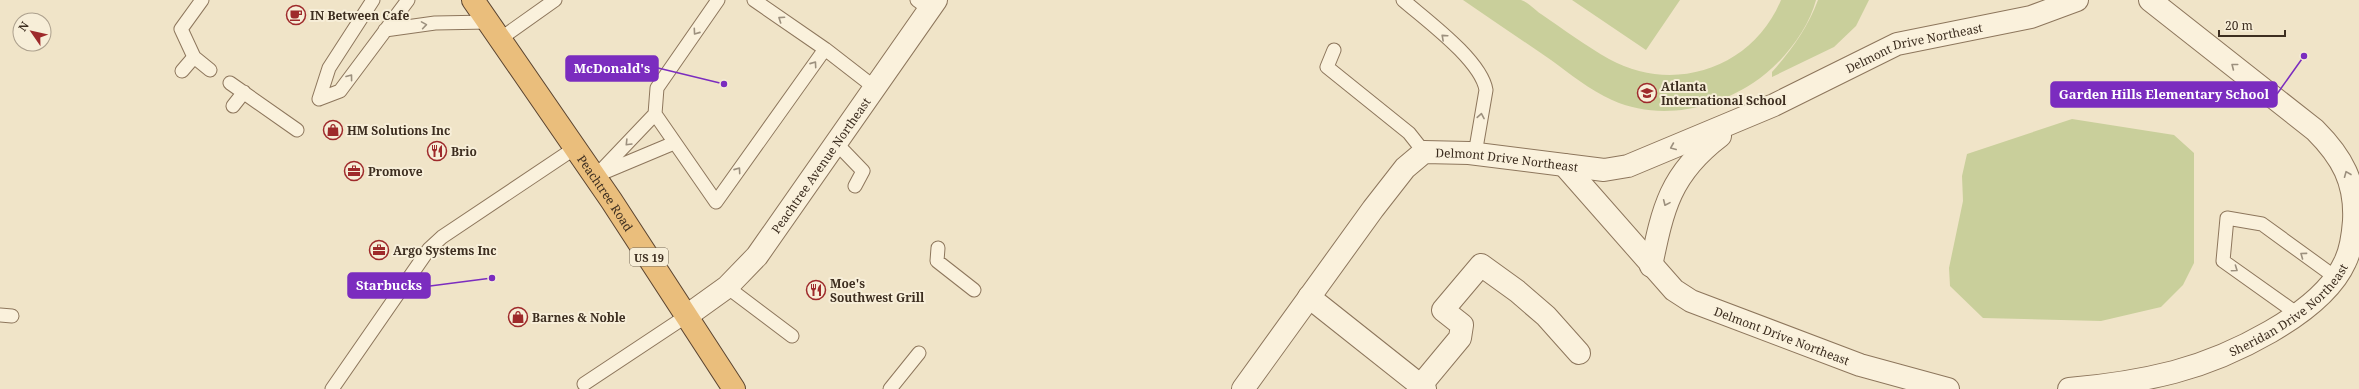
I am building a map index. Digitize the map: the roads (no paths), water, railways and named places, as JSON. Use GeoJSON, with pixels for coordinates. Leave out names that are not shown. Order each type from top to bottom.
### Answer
{"type":"FeatureCollection","features":[{"type":"Feature","properties":{"kind":"highway","name":"Peachtree Road"},"geometry":{"type":"LineString","coordinates":[[476,1],[494,31],[688,315],[734,389]]}},
{"type":"Feature","properties":{"kind":"street","name":"Delmont Drive Northeast"},"geometry":{"type":"LineString","coordinates":[[1243,389],[1405,168],[1424,152],[1475,154],[1604,170],[1628,166],[1774,105],[1896,44],[2031,17],[2077,0]]}},
{"type":"Feature","properties":{"kind":"street","name":"Sheridan Drive Northeast"},"geometry":{"type":"LineString","coordinates":[[2069,389],[2106,386],[2174,372],[2238,348],[2299,315],[2321,296],[2345,262],[2353,233],[2355,201],[2347,172],[2332,146],[2315,130],[2150,0]]}},
{"type":"Feature","properties":{"kind":"street","name":"Peachtree Avenue Northeast"},"geometry":{"type":"LineString","coordinates":[[688,315],[727,287],[757,256],[874,87],[927,3]]}},
{"type":"Feature","properties":{"kind":"street","name":"Delmont Drive Northeast"},"geometry":{"type":"LineString","coordinates":[[1735,121],[1727,130],[1698,152],[1676,181],[1662,212],[1651,266],[1674,290],[1699,306],[1860,365],[1936,388]]}},
{"type":"Feature","properties":{"kind":"street"},"geometry":{"type":"LineString","coordinates":[[1564,165],[1651,266]]}},
{"type":"Feature","properties":{"kind":"street"},"geometry":{"type":"LineString","coordinates":[[1309,297],[1423,387],[1460,338],[1462,325],[1443,310],[1480,265],[1517,291],[1546,316],[1579,353]]}},
{"type":"Feature","properties":{"kind":"lane"},"geometry":{"type":"LineString","coordinates":[[202,0],[181,30],[194,56],[210,70]]}},
{"type":"Feature","properties":{"kind":"lane"},"geometry":{"type":"LineString","coordinates":[[374,0],[328,68],[320,99],[340,91],[408,0]]}},
{"type":"Feature","properties":{"kind":"lane"},"geometry":{"type":"LineString","coordinates":[[385,30],[435,23],[494,31],[555,0]]}},
{"type":"Feature","properties":{"kind":"lane"},"geometry":{"type":"LineString","coordinates":[[718,0],[657,88],[655,114],[716,202],[825,49]]}},
{"type":"Feature","properties":{"kind":"lane"},"geometry":{"type":"LineString","coordinates":[[754,0],[825,49],[874,87]]}},
{"type":"Feature","properties":{"kind":"lane"},"geometry":{"type":"LineString","coordinates":[[1403,0],[1467,56],[1484,81],[1486,90],[1475,154]]}},
{"type":"Feature","properties":{"kind":"lane"},"geometry":{"type":"LineString","coordinates":[[1334,50],[1327,66],[1409,133],[1424,152]]}},
{"type":"Feature","properties":{"kind":"lane"},"geometry":{"type":"LineString","coordinates":[[182,71],[194,56]]}},
{"type":"Feature","properties":{"kind":"lane"},"geometry":{"type":"LineString","coordinates":[[230,83],[297,130]]}},
{"type":"Feature","properties":{"kind":"lane"},"geometry":{"type":"LineString","coordinates":[[233,106],[244,92]]}},
{"type":"Feature","properties":{"kind":"lane"},"geometry":{"type":"LineString","coordinates":[[595,177],[655,114]]}},
{"type":"Feature","properties":{"kind":"lane"},"geometry":{"type":"LineString","coordinates":[[595,177],[674,143]]}},
{"type":"Feature","properties":{"kind":"lane"},"geometry":{"type":"LineString","coordinates":[[836,143],[863,171],[855,186]]}},
{"type":"Feature","properties":{"kind":"lane"},"geometry":{"type":"LineString","coordinates":[[332,389],[429,249],[442,237],[575,148]]}},
{"type":"Feature","properties":{"kind":"lane"},"geometry":{"type":"LineString","coordinates":[[2299,315],[2222,261],[2227,218],[2262,224],[2335,277]]}},
{"type":"Feature","properties":{"kind":"lane"},"geometry":{"type":"LineString","coordinates":[[938,248],[937,261],[974,290]]}},
{"type":"Feature","properties":{"kind":"lane"},"geometry":{"type":"LineString","coordinates":[[727,287],[792,336]]}},
{"type":"Feature","properties":{"kind":"lane"},"geometry":{"type":"LineString","coordinates":[[584,384],[688,315]]}},
{"type":"Feature","properties":{"kind":"lane"},"geometry":{"type":"LineString","coordinates":[[890,389],[919,352]]}},
{"type":"Feature","properties":{"kind":"place","name":"IN Between Cafe"},"geometry":{"type":"Point","coordinates":[296,15]}},
{"type":"Feature","properties":{"kind":"place","name":"Garden Hills Elementary School"},"geometry":{"type":"Point","coordinates":[2304,56]}},
{"type":"Feature","properties":{"kind":"place","name":"McDonald's"},"geometry":{"type":"Point","coordinates":[724,84]}},
{"type":"Feature","properties":{"kind":"place","name":"Atlanta International School"},"geometry":{"type":"Point","coordinates":[1647,93]}},
{"type":"Feature","properties":{"kind":"place","name":"HM Solutions Inc"},"geometry":{"type":"Point","coordinates":[333,130]}},
{"type":"Feature","properties":{"kind":"place","name":"Brio"},"geometry":{"type":"Point","coordinates":[437,151]}},
{"type":"Feature","properties":{"kind":"place","name":"Promove"},"geometry":{"type":"Point","coordinates":[354,171]}},
{"type":"Feature","properties":{"kind":"place","name":"Argo Systems Inc"},"geometry":{"type":"Point","coordinates":[379,250]}},
{"type":"Feature","properties":{"kind":"place","name":"Starbucks"},"geometry":{"type":"Point","coordinates":[492,278]}},
{"type":"Feature","properties":{"kind":"place","name":"Moe's Southwest Grill"},"geometry":{"type":"Point","coordinates":[816,290]}},
{"type":"Feature","properties":{"kind":"place","name":"Barnes & Noble"},"geometry":{"type":"Point","coordinates":[518,317]}}]}
